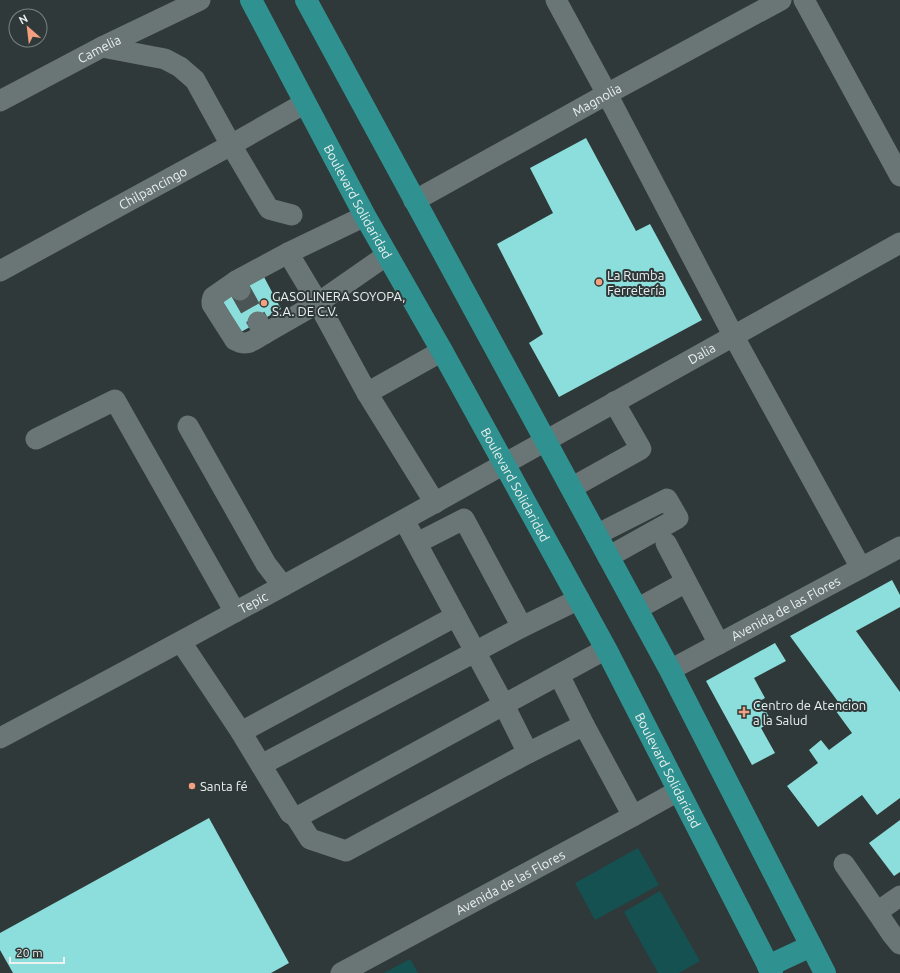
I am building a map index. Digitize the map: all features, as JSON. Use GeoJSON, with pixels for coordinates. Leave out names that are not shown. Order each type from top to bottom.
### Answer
{"type":"FeatureCollection","features":[{"type":"Feature","properties":{"kind":"main road","name":"Boulevard Solidaridad"},"geometry":{"type":"LineString","coordinates":[[251,0],[365,216],[606,649],[765,966]]}},
{"type":"Feature","properties":{"kind":"main road"},"geometry":{"type":"LineString","coordinates":[[306,0],[670,670],[825,973]]}},
{"type":"Feature","properties":{"kind":"main road"},"geometry":{"type":"LineString","coordinates":[[765,966],[811,946]]}},
{"type":"Feature","properties":{"kind":"street","name":"Camelia"},"geometry":{"type":"LineString","coordinates":[[0,101],[102,46],[200,0]]}},
{"type":"Feature","properties":{"kind":"street"},"geometry":{"type":"LineString","coordinates":[[556,0],[733,335],[861,568]]}},
{"type":"Feature","properties":{"kind":"street","name":"Magnolia"},"geometry":{"type":"LineString","coordinates":[[414,201],[781,0]]}},
{"type":"Feature","properties":{"kind":"street"},"geometry":{"type":"LineString","coordinates":[[804,0],[900,176]]}},
{"type":"Feature","properties":{"kind":"street"},"geometry":{"type":"LineString","coordinates":[[102,46],[165,59],[180,67],[196,80],[231,145],[269,208],[292,215]]}},
{"type":"Feature","properties":{"kind":"street","name":"Chilpancingo"},"geometry":{"type":"LineString","coordinates":[[0,271],[231,145],[306,102]]}},
{"type":"Feature","properties":{"kind":"street"},"geometry":{"type":"LineString","coordinates":[[365,216],[288,253],[238,286],[213,297],[212,304],[235,340],[242,343],[248,343],[261,328],[318,303],[387,255]]}},
{"type":"Feature","properties":{"kind":"street","name":"Dalia"},"geometry":{"type":"LineString","coordinates":[[504,464],[900,243]]}},
{"type":"Feature","properties":{"kind":"street"},"geometry":{"type":"LineString","coordinates":[[288,253],[318,303],[367,393],[435,503]]}},
{"type":"Feature","properties":{"kind":"street"},"geometry":{"type":"LineString","coordinates":[[367,393],[442,352]]}},
{"type":"Feature","properties":{"kind":"street"},"geometry":{"type":"LineString","coordinates":[[36,439],[115,400],[235,612]]}},
{"type":"Feature","properties":{"kind":"street"},"geometry":{"type":"LineString","coordinates":[[571,488],[642,449],[614,402]]}},
{"type":"Feature","properties":{"kind":"street"},"geometry":{"type":"LineString","coordinates":[[188,426],[266,564],[283,586]]}},
{"type":"Feature","properties":{"kind":"street","name":"Tepic"},"geometry":{"type":"LineString","coordinates":[[0,738],[181,642],[504,464]]}},
{"type":"Feature","properties":{"kind":"street"},"geometry":{"type":"LineString","coordinates":[[596,535],[667,499],[678,518],[608,556]]}},
{"type":"Feature","properties":{"kind":"street"},"geometry":{"type":"LineString","coordinates":[[417,543],[464,519],[522,627]]}},
{"type":"Feature","properties":{"kind":"street"},"geometry":{"type":"LineString","coordinates":[[404,520],[528,753]]}},
{"type":"Feature","properties":{"kind":"street"},"geometry":{"type":"LineString","coordinates":[[666,543],[719,644]]}},
{"type":"Feature","properties":{"kind":"street","name":"Avenida de las Flores"},"geometry":{"type":"LineString","coordinates":[[670,670],[900,547]]}},
{"type":"Feature","properties":{"kind":"street"},"geometry":{"type":"LineString","coordinates":[[637,609],[686,582]]}},
{"type":"Feature","properties":{"kind":"street"},"geometry":{"type":"LineString","coordinates":[[261,765],[474,652],[578,599]]}},
{"type":"Feature","properties":{"kind":"street"},"geometry":{"type":"LineString","coordinates":[[241,732],[456,616]]}},
{"type":"Feature","properties":{"kind":"street"},"geometry":{"type":"LineString","coordinates":[[181,642],[241,732],[290,813],[296,817],[310,839],[346,851],[528,753],[584,725]]}},
{"type":"Feature","properties":{"kind":"street"},"geometry":{"type":"LineString","coordinates":[[296,817],[504,706],[606,649]]}},
{"type":"Feature","properties":{"kind":"street"},"geometry":{"type":"LineString","coordinates":[[559,675],[633,816]]}},
{"type":"Feature","properties":{"kind":"street","name":"Avenida de las Flores"},"geometry":{"type":"LineString","coordinates":[[341,973],[678,791]]}},
{"type":"Feature","properties":{"kind":"street"},"geometry":{"type":"LineString","coordinates":[[844,864],[900,944]]}},
{"type":"Feature","properties":{"kind":"street"},"geometry":{"type":"LineString","coordinates":[[877,912],[900,896]]}},
{"type":"Feature","properties":{"kind":"shaded area"},"geometry":{"type":"Polygon","coordinates":[[[638,848],[659,885],[595,920],[575,883],[638,848]]]}},
{"type":"Feature","properties":{"kind":"shaded area"},"geometry":{"type":"Polygon","coordinates":[[[660,891],[700,961],[679,973],[658,973],[624,912],[660,891]]]}},
{"type":"Feature","properties":{"kind":"shaded area"},"geometry":{"type":"Polygon","coordinates":[[[410,959],[418,973],[384,973],[410,959]]]}},
{"type":"Feature","properties":{"kind":"building","name":"La Rumba Ferretería"},"geometry":{"type":"Polygon","coordinates":[[[586,138],[636,231],[650,224],[702,320],[559,397],[529,343],[543,334],[497,244],[553,213],[530,168],[586,138]]]}},
{"type":"Feature","properties":{"kind":"building"},"geometry":{"type":"Polygon","coordinates":[[[264,277],[281,309],[241,332],[222,300],[264,277]]]}},
{"type":"Feature","properties":{"kind":"building"},"geometry":{"type":"Polygon","coordinates":[[[892,580],[900,595],[900,607],[856,631],[900,692],[900,798],[877,815],[862,795],[818,827],[787,786],[818,763],[809,750],[821,740],[829,750],[852,733],[833,707],[839,703],[790,636],[892,580]]]}},
{"type":"Feature","properties":{"kind":"building","name":"Centro de Atencion a la Salud"},"geometry":{"type":"Polygon","coordinates":[[[775,643],[786,661],[754,678],[765,698],[760,701],[772,722],[761,728],[775,753],[752,765],[706,681],[775,643]]]}},
{"type":"Feature","properties":{"kind":"building"},"geometry":{"type":"Polygon","coordinates":[[[209,818],[289,963],[271,973],[13,973],[0,950],[0,933],[209,818]]]}},
{"type":"Feature","properties":{"kind":"building"},"geometry":{"type":"Polygon","coordinates":[[[900,820],[900,872],[894,876],[869,843],[900,820]]]}},
{"type":"Feature","properties":{"kind":"tunnel"},"geometry":{"type":"LineString","coordinates":[[240,290],[258,322]]}},
{"type":"Feature","properties":{"kind":"place","name":"La Rumba Ferretería"},"geometry":{"type":"Point","coordinates":[599,282]}},
{"type":"Feature","properties":{"kind":"place","name":"GASOLINERA SOYOPA, S.A. DE C.V."},"geometry":{"type":"Point","coordinates":[264,303]}},
{"type":"Feature","properties":{"kind":"place","name":"Centro de Atencion a la Salud"},"geometry":{"type":"Point","coordinates":[744,712]}},
{"type":"Feature","properties":{"kind":"place","name":"Santa fé"},"geometry":{"type":"Point","coordinates":[192,786]}}]}
